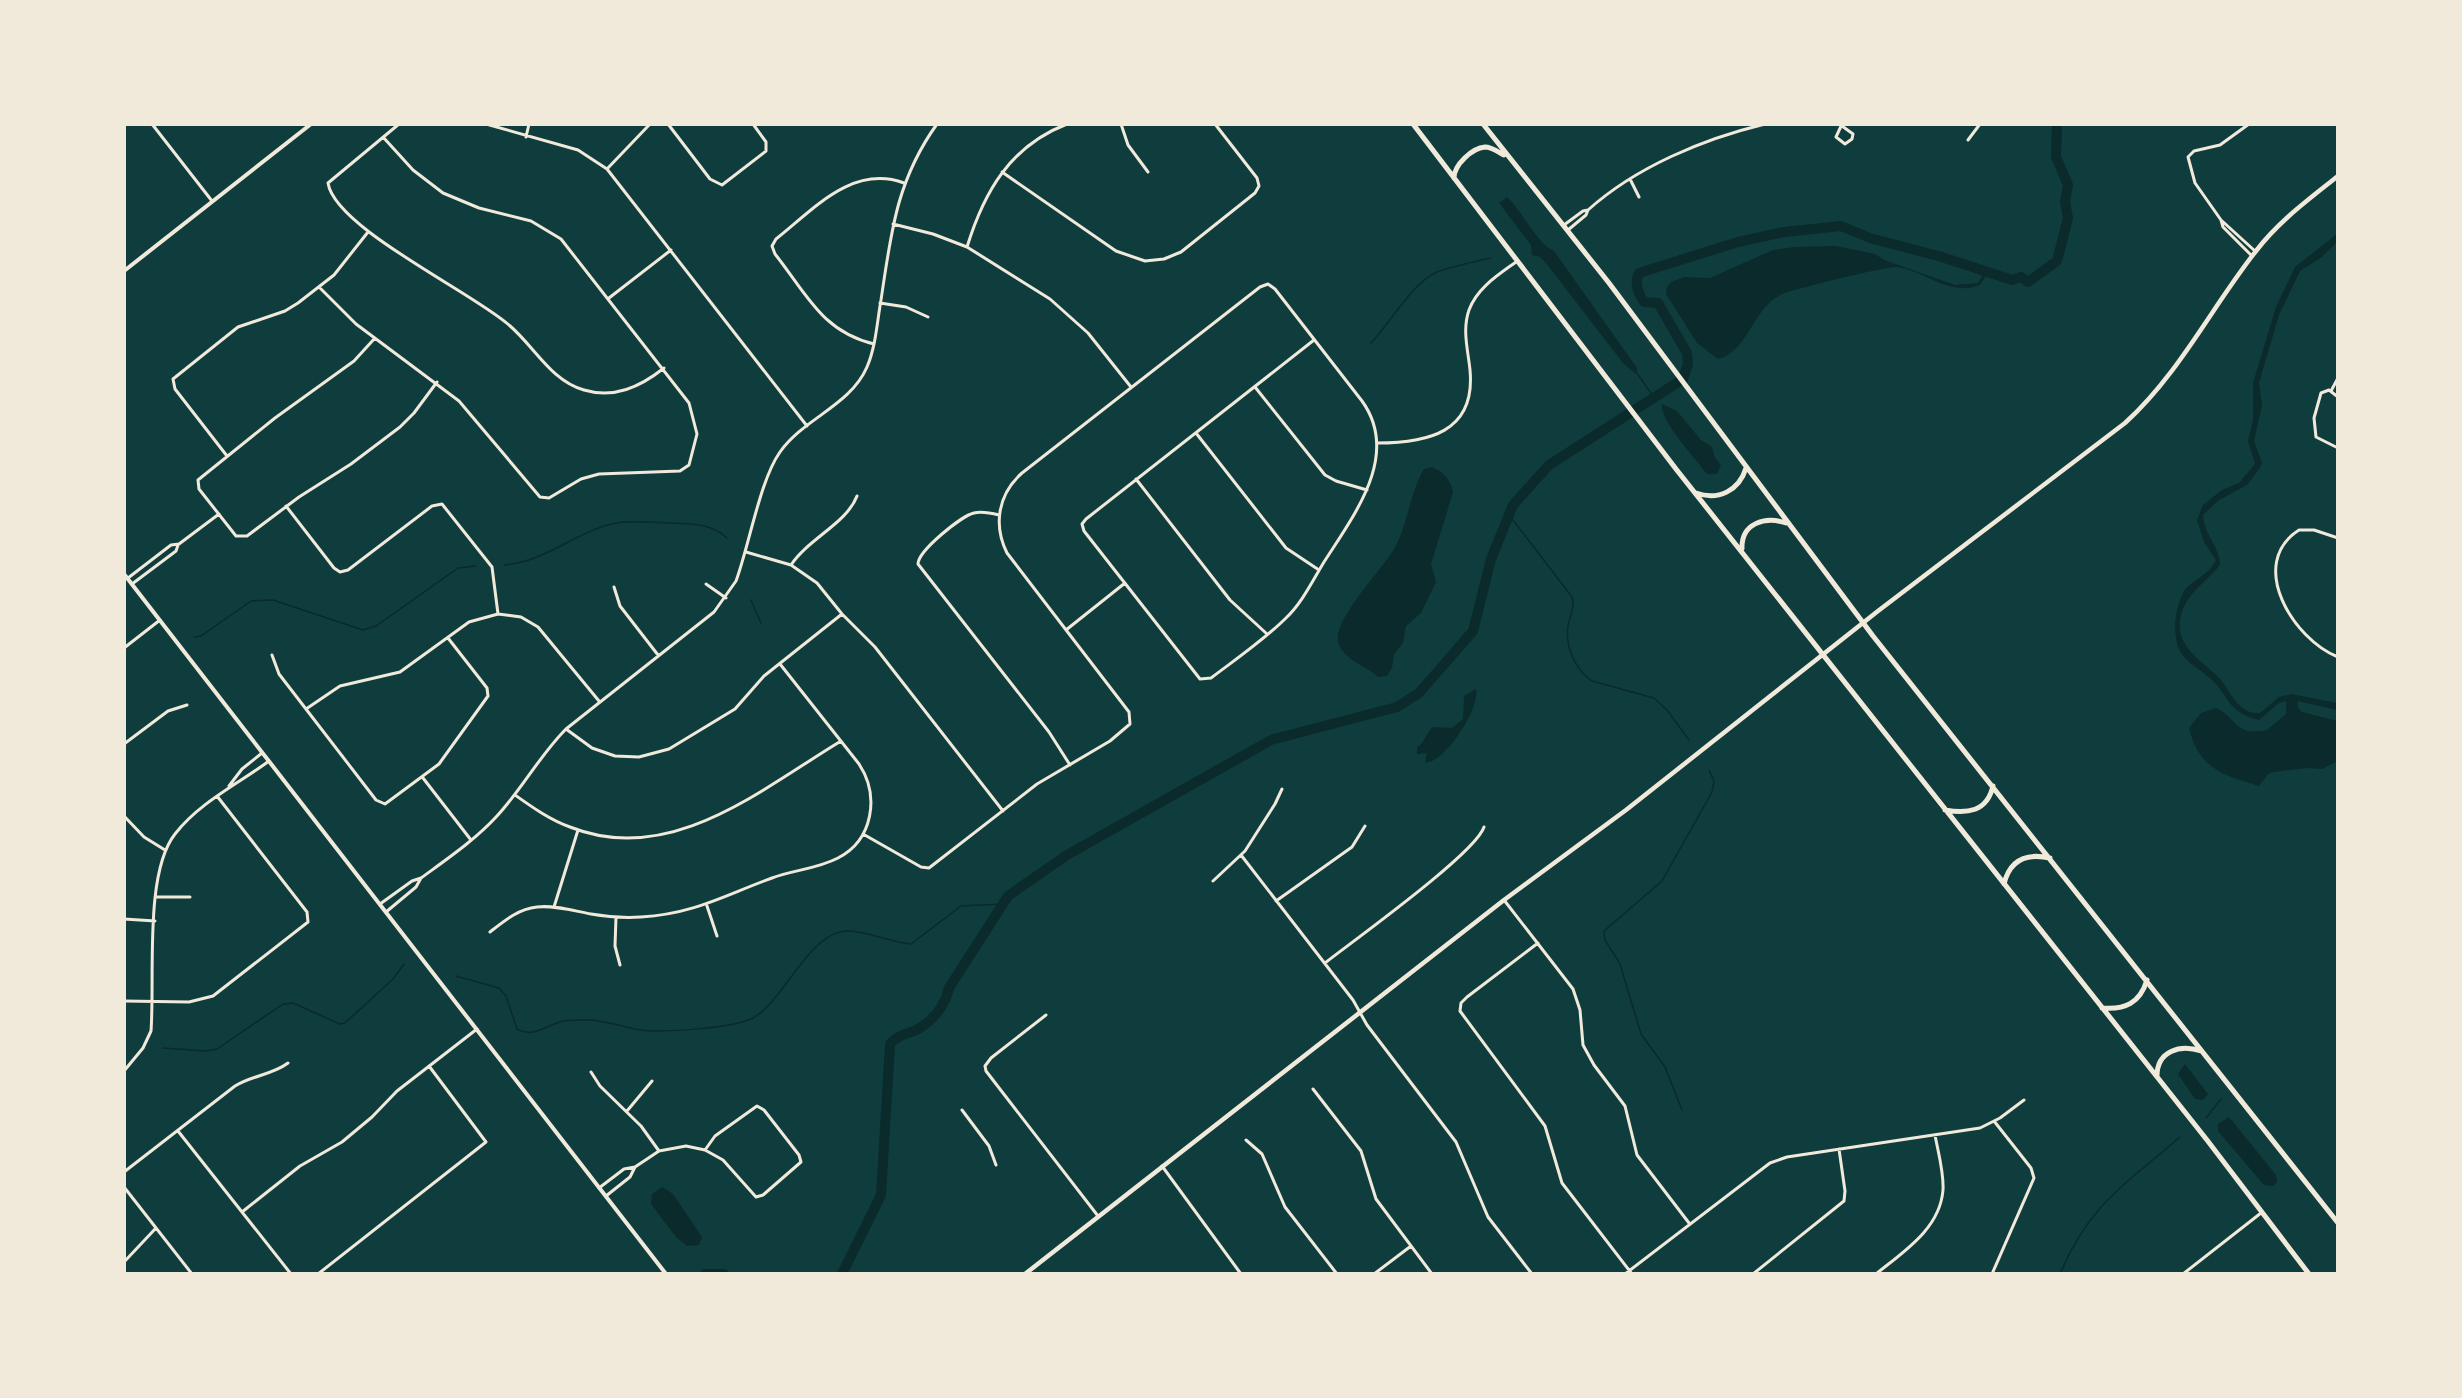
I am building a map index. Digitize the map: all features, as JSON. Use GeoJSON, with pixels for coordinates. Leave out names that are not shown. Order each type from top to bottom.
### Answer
{"type":"FeatureCollection","features":[{"type":"Feature","properties":{"kind":"highway"},"geometry":{"type":"LineString","coordinates":[[1413,124],[1695,493],[2157,1076],[2309,1274]]}},
{"type":"Feature","properties":{"kind":"highway"},"geometry":{"type":"LineString","coordinates":[[1484,125],[1507,157],[1566,227],[1863,623],[2337,1223]]}},
{"type":"Feature","properties":{"kind":"highway"},"geometry":{"type":"LineString","coordinates":[[1454,178],[1459,164],[1482,148],[1492,148],[1507,157]]}},
{"type":"Feature","properties":{"kind":"highway"},"geometry":{"type":"LineString","coordinates":[[1695,493],[1714,498],[1724,494],[1740,481],[1746,468]]}},
{"type":"Feature","properties":{"kind":"highway"},"geometry":{"type":"LineString","coordinates":[[1742,551],[1744,535],[1758,522],[1771,519],[1786,523]]}},
{"type":"Feature","properties":{"kind":"highway"},"geometry":{"type":"LineString","coordinates":[[1945,810],[1963,813],[1975,810],[1988,800],[1993,786]]}},
{"type":"Feature","properties":{"kind":"highway"},"geometry":{"type":"LineString","coordinates":[[2004,884],[2010,868],[2023,857],[2032,855],[2050,858]]}},
{"type":"Feature","properties":{"kind":"highway"},"geometry":{"type":"LineString","coordinates":[[2102,1008],[2129,1006],[2140,997],[2147,980]]}},
{"type":"Feature","properties":{"kind":"highway"},"geometry":{"type":"LineString","coordinates":[[2157,1076],[2160,1060],[2173,1050],[2190,1048],[2203,1051]]}},
{"type":"Feature","properties":{"kind":"main road"},"geometry":{"type":"LineString","coordinates":[[1025,1274],[1504,900],[1626,810],[2139,409],[2157,392],[2254,254],[2282,220],[2337,176]]}},
{"type":"Feature","properties":{"kind":"street"},"geometry":{"type":"LineString","coordinates":[[152,124],[212,201]]}},
{"type":"Feature","properties":{"kind":"street"},"geometry":{"type":"LineString","coordinates":[[124,271],[311,124]]}},
{"type":"Feature","properties":{"kind":"street"},"geometry":{"type":"LineString","coordinates":[[399,124],[328,183],[338,201],[368,232],[394,251],[497,315],[523,337],[555,374],[575,387],[599,393],[623,391],[644,383],[664,369]]}},
{"type":"Feature","properties":{"kind":"street"},"geometry":{"type":"LineString","coordinates":[[486,124],[578,150],[607,169],[807,426]]}},
{"type":"Feature","properties":{"kind":"street"},"geometry":{"type":"LineString","coordinates":[[526,137],[529,124]]}},
{"type":"Feature","properties":{"kind":"street"},"geometry":{"type":"LineString","coordinates":[[607,169],[650,124]]}},
{"type":"Feature","properties":{"kind":"street"},"geometry":{"type":"LineString","coordinates":[[668,124],[710,179],[719,185],[729,183],[762,158],[767,148],[764,139],[753,124]]}},
{"type":"Feature","properties":{"kind":"street"},"geometry":{"type":"LineString","coordinates":[[380,904],[412,881],[421,878],[496,818],[548,748],[566,729],[714,612],[726,598],[736,581],[772,465],[784,446],[848,394],[859,381],[874,344],[893,224],[904,183],[917,154],[937,124]]}},
{"type":"Feature","properties":{"kind":"street"},"geometry":{"type":"LineString","coordinates":[[967,247],[981,207],[1002,172],[1032,143],[1066,124]]}},
{"type":"Feature","properties":{"kind":"street"},"geometry":{"type":"LineString","coordinates":[[1121,124],[1128,144],[1148,172]]}},
{"type":"Feature","properties":{"kind":"street"},"geometry":{"type":"LineString","coordinates":[[1002,172],[1116,251],[1145,261],[1164,259],[1181,252],[1255,193],[1259,186],[1257,178],[1215,124]]}},
{"type":"Feature","properties":{"kind":"street"},"geometry":{"type":"LineString","coordinates":[[1566,227],[1586,215],[1588,210],[1605,194],[1630,179],[1710,141],[1765,124]]}},
{"type":"Feature","properties":{"kind":"street"},"geometry":{"type":"LineString","coordinates":[[1968,140],[1980,124]]}},
{"type":"Feature","properties":{"kind":"street"},"geometry":{"type":"LineString","coordinates":[[2249,124],[2220,145],[2194,151],[2188,157],[2195,183],[2221,220],[2254,254]]}},
{"type":"Feature","properties":{"kind":"street"},"geometry":{"type":"LineString","coordinates":[[1842,125],[1853,134],[1852,140],[1845,144],[1836,136],[1842,125]]}},
{"type":"Feature","properties":{"kind":"street"},"geometry":{"type":"LineString","coordinates":[[319,287],[342,312],[437,382],[466,408],[513,466],[543,498],[592,475],[686,469],[696,440],[694,415],[685,397],[567,244],[550,230],[531,221],[479,208],[451,197],[413,170],[383,136]]}},
{"type":"Feature","properties":{"kind":"street"},"geometry":{"type":"LineString","coordinates":[[874,344],[851,338],[831,325],[775,254],[772,246],[776,239],[852,182],[878,177],[904,183]]}},
{"type":"Feature","properties":{"kind":"street"},"geometry":{"type":"LineString","coordinates":[[1630,179],[1639,197]]}},
{"type":"Feature","properties":{"kind":"street"},"geometry":{"type":"LineString","coordinates":[[893,224],[926,231],[967,247],[1050,299],[1074,319],[1131,387]]}},
{"type":"Feature","properties":{"kind":"street"},"geometry":{"type":"LineString","coordinates":[[227,456],[172,382],[176,376],[238,327],[285,311],[319,287],[338,270],[368,232]]}},
{"type":"Feature","properties":{"kind":"street"},"geometry":{"type":"LineString","coordinates":[[609,298],[671,250]]}},
{"type":"Feature","properties":{"kind":"street"},"geometry":{"type":"LineString","coordinates":[[1377,443],[1429,439],[1447,428],[1458,417],[1468,399],[1470,386],[1466,334],[1468,312],[1484,287],[1517,261]]}},
{"type":"Feature","properties":{"kind":"street"},"geometry":{"type":"LineString","coordinates":[[863,834],[926,868],[1037,784],[1110,741],[1128,727],[1132,720],[1123,704],[1007,553],[999,534],[999,515],[1003,497],[1016,477],[1260,287],[1268,284],[1275,289],[1366,406],[1375,424],[1377,443],[1367,490],[1361,505],[1292,612],[1211,678],[1204,680],[1197,676],[1084,531],[1083,524],[1136,479],[1314,340]]}},
{"type":"Feature","properties":{"kind":"street"},"geometry":{"type":"LineString","coordinates":[[880,303],[906,308],[928,317]]}},
{"type":"Feature","properties":{"kind":"street"},"geometry":{"type":"LineString","coordinates":[[375,338],[354,361],[227,456],[197,483],[234,534],[241,538],[351,464],[400,427],[414,413],[437,382]]}},
{"type":"Feature","properties":{"kind":"street"},"geometry":{"type":"LineString","coordinates":[[2331,391],[2337,378]]}},
{"type":"Feature","properties":{"kind":"street"},"geometry":{"type":"LineString","coordinates":[[1256,387],[1325,475],[1341,483],[1367,490]]}},
{"type":"Feature","properties":{"kind":"street"},"geometry":{"type":"LineString","coordinates":[[2331,391],[2337,397]]}},
{"type":"Feature","properties":{"kind":"street"},"geometry":{"type":"LineString","coordinates":[[2331,391],[2320,393],[2315,408],[2313,430],[2316,438],[2337,448]]}},
{"type":"Feature","properties":{"kind":"street"},"geometry":{"type":"LineString","coordinates":[[1196,433],[1286,548],[1319,570]]}},
{"type":"Feature","properties":{"kind":"street"},"geometry":{"type":"LineString","coordinates":[[1136,479],[1230,600],[1267,634]]}},
{"type":"Feature","properties":{"kind":"street"},"geometry":{"type":"LineString","coordinates":[[791,565],[806,545],[848,512],[857,496]]}},
{"type":"Feature","properties":{"kind":"street"},"geometry":{"type":"LineString","coordinates":[[286,506],[334,568],[340,572],[348,570],[440,503],[447,507],[492,567],[498,614]]}},
{"type":"Feature","properties":{"kind":"street"},"geometry":{"type":"LineString","coordinates":[[999,515],[979,512],[970,514],[935,541],[918,560],[920,567],[1049,732],[1070,765]]}},
{"type":"Feature","properties":{"kind":"street"},"geometry":{"type":"LineString","coordinates":[[219,514],[179,544],[171,545],[126,576],[666,1274]]}},
{"type":"Feature","properties":{"kind":"street"},"geometry":{"type":"LineString","coordinates":[[2337,538],[2314,530],[2299,530],[2283,548],[2275,566],[2276,586],[2289,614],[2322,651],[2337,657]]}},
{"type":"Feature","properties":{"kind":"street"},"geometry":{"type":"LineString","coordinates":[[132,584],[176,551],[179,544]]}},
{"type":"Feature","properties":{"kind":"street"},"geometry":{"type":"LineString","coordinates":[[745,552],[791,565],[811,577],[874,647],[1003,811]]}},
{"type":"Feature","properties":{"kind":"street"},"geometry":{"type":"LineString","coordinates":[[1066,630],[1125,583]]}},
{"type":"Feature","properties":{"kind":"street"},"geometry":{"type":"LineString","coordinates":[[706,584],[726,598]]}},
{"type":"Feature","properties":{"kind":"street"},"geometry":{"type":"LineString","coordinates":[[614,587],[621,606],[658,655]]}},
{"type":"Feature","properties":{"kind":"street"},"geometry":{"type":"LineString","coordinates":[[306,709],[340,686],[400,672],[475,619],[498,614],[521,617],[538,627],[599,702]]}},
{"type":"Feature","properties":{"kind":"street"},"geometry":{"type":"LineString","coordinates":[[566,729],[586,744],[608,754],[631,757],[655,754],[675,745],[735,709],[759,682],[842,614]]}},
{"type":"Feature","properties":{"kind":"street"},"geometry":{"type":"LineString","coordinates":[[124,648],[160,620]]}},
{"type":"Feature","properties":{"kind":"street"},"geometry":{"type":"LineString","coordinates":[[272,655],[279,675],[382,804],[387,803],[423,778],[450,750],[488,694],[448,638]]}},
{"type":"Feature","properties":{"kind":"street"},"geometry":{"type":"LineString","coordinates":[[490,932],[523,910],[554,907],[616,917],[664,915],[707,906],[772,878],[832,861],[848,852],[863,834],[870,816],[870,788],[863,770],[780,664]]}},
{"type":"Feature","properties":{"kind":"street"},"geometry":{"type":"LineString","coordinates":[[124,744],[168,711],[187,705]]}},
{"type":"Feature","properties":{"kind":"street"},"geometry":{"type":"LineString","coordinates":[[515,795],[550,818],[578,830],[605,837],[634,839],[683,831],[723,812],[841,741]]}},
{"type":"Feature","properties":{"kind":"street"},"geometry":{"type":"LineString","coordinates":[[228,788],[242,769],[263,752]]}},
{"type":"Feature","properties":{"kind":"street"},"geometry":{"type":"LineString","coordinates":[[124,1071],[144,1048],[151,1031],[156,876],[165,850],[181,827],[217,796],[269,761]]}},
{"type":"Feature","properties":{"kind":"street"},"geometry":{"type":"LineString","coordinates":[[423,778],[471,840]]}},
{"type":"Feature","properties":{"kind":"street"},"geometry":{"type":"LineString","coordinates":[[1213,882],[1241,855],[1275,804],[1282,789]]}},
{"type":"Feature","properties":{"kind":"street"},"geometry":{"type":"LineString","coordinates":[[124,1001],[189,1002],[213,996],[309,920],[307,912],[217,796]]}},
{"type":"Feature","properties":{"kind":"street"},"geometry":{"type":"LineString","coordinates":[[124,816],[144,837],[165,850]]}},
{"type":"Feature","properties":{"kind":"street"},"geometry":{"type":"LineString","coordinates":[[1276,901],[1352,847],[1365,826]]}},
{"type":"Feature","properties":{"kind":"street"},"geometry":{"type":"LineString","coordinates":[[1324,963],[1450,865],[1476,841],[1484,827]]}},
{"type":"Feature","properties":{"kind":"street"},"geometry":{"type":"LineString","coordinates":[[554,907],[578,830]]}},
{"type":"Feature","properties":{"kind":"street"},"geometry":{"type":"LineString","coordinates":[[1241,855],[1353,1000],[1456,1142],[1488,1217],[1532,1274]]}},
{"type":"Feature","properties":{"kind":"street"},"geometry":{"type":"LineString","coordinates":[[387,912],[416,887],[421,878]]}},
{"type":"Feature","properties":{"kind":"street"},"geometry":{"type":"LineString","coordinates":[[155,897],[190,897]]}},
{"type":"Feature","properties":{"kind":"street"},"geometry":{"type":"LineString","coordinates":[[1504,900],[1576,996],[1583,1045],[1594,1065],[1625,1106],[1634,1147],[1642,1163],[1689,1223]]}},
{"type":"Feature","properties":{"kind":"street"},"geometry":{"type":"LineString","coordinates":[[707,906],[717,936]]}},
{"type":"Feature","properties":{"kind":"street"},"geometry":{"type":"LineString","coordinates":[[616,917],[615,946],[620,965]]}},
{"type":"Feature","properties":{"kind":"street"},"geometry":{"type":"LineString","coordinates":[[124,919],[155,921]]}},
{"type":"Feature","properties":{"kind":"street"},"geometry":{"type":"LineString","coordinates":[[1538,943],[1467,997],[1460,1007],[1463,1018],[1545,1126],[1562,1183],[1631,1272]]}},
{"type":"Feature","properties":{"kind":"street"},"geometry":{"type":"LineString","coordinates":[[1046,1015],[985,1066],[990,1076],[1098,1216]]}},
{"type":"Feature","properties":{"kind":"street"},"geometry":{"type":"LineString","coordinates":[[242,1212],[300,1167],[342,1142],[429,1066],[477,1029]]}},
{"type":"Feature","properties":{"kind":"street"},"geometry":{"type":"LineString","coordinates":[[124,1172],[235,1086],[274,1072],[288,1063]]}},
{"type":"Feature","properties":{"kind":"street"},"geometry":{"type":"LineString","coordinates":[[318,1274],[486,1142],[429,1066]]}},
{"type":"Feature","properties":{"kind":"street"},"geometry":{"type":"LineString","coordinates":[[591,1072],[600,1086],[627,1111],[659,1151]]}},
{"type":"Feature","properties":{"kind":"street"},"geometry":{"type":"LineString","coordinates":[[627,1111],[652,1082]]}},
{"type":"Feature","properties":{"kind":"street"},"geometry":{"type":"LineString","coordinates":[[1313,1089],[1357,1145],[1376,1199],[1432,1274]]}},
{"type":"Feature","properties":{"kind":"street"},"geometry":{"type":"LineString","coordinates":[[1625,1274],[1631,1272],[1689,1223],[1770,1163],[1839,1149],[1980,1128],[1995,1121],[2024,1100]]}},
{"type":"Feature","properties":{"kind":"street"},"geometry":{"type":"LineString","coordinates":[[599,1188],[624,1169],[635,1167],[659,1151],[678,1146],[705,1150],[723,1160],[756,1197],[771,1188],[801,1162],[799,1155],[778,1128],[757,1106],[715,1136],[705,1150]]}},
{"type":"Feature","properties":{"kind":"street"},"geometry":{"type":"LineString","coordinates":[[962,1110],[989,1146],[996,1165]]}},
{"type":"Feature","properties":{"kind":"street"},"geometry":{"type":"LineString","coordinates":[[1992,1274],[2034,1178],[2031,1168],[1995,1121]]}},
{"type":"Feature","properties":{"kind":"street"},"geometry":{"type":"LineString","coordinates":[[178,1131],[291,1274]]}},
{"type":"Feature","properties":{"kind":"street"},"geometry":{"type":"LineString","coordinates":[[1876,1274],[1925,1233],[1939,1204],[1943,1186],[1935,1135]]}},
{"type":"Feature","properties":{"kind":"street"},"geometry":{"type":"LineString","coordinates":[[1246,1140],[1266,1160],[1285,1207],[1336,1274]]}},
{"type":"Feature","properties":{"kind":"street"},"geometry":{"type":"LineString","coordinates":[[1753,1274],[1844,1201],[1839,1149]]}},
{"type":"Feature","properties":{"kind":"street"},"geometry":{"type":"LineString","coordinates":[[1162,1166],[1241,1274]]}},
{"type":"Feature","properties":{"kind":"street"},"geometry":{"type":"LineString","coordinates":[[606,1196],[630,1177],[635,1167]]}},
{"type":"Feature","properties":{"kind":"street"},"geometry":{"type":"LineString","coordinates":[[124,1186],[192,1274]]}},
{"type":"Feature","properties":{"kind":"street"},"geometry":{"type":"LineString","coordinates":[[2183,1274],[2262,1211]]}},
{"type":"Feature","properties":{"kind":"street"},"geometry":{"type":"LineString","coordinates":[[124,1262],[157,1228]]}},
{"type":"Feature","properties":{"kind":"street"},"geometry":{"type":"LineString","coordinates":[[1374,1274],[1411,1246]]}},
{"type":"Feature","properties":{"kind":"water"},"geometry":{"type":"Polygon","coordinates":[[[1507,197],[1542,242],[1554,251],[1637,368],[1636,374],[1623,363],[1546,263],[1540,257],[1532,255],[1531,245],[1499,203],[1507,197]]]}},
{"type":"Feature","properties":{"kind":"water"},"geometry":{"type":"Polygon","coordinates":[[[2337,234],[2337,242],[2322,257],[2300,271],[2279,315],[2259,383],[2262,405],[2254,441],[2262,463],[2247,485],[2219,500],[2203,515],[2220,565],[2191,596],[2182,611],[2180,620],[2183,639],[2192,654],[2220,679],[2236,702],[2246,710],[2260,713],[2279,697],[2291,694],[2337,703],[2337,710],[2298,701],[2298,708],[2302,712],[2337,721],[2337,761],[2322,769],[2308,768],[2273,772],[2268,774],[2259,786],[2224,774],[2214,768],[2199,753],[2189,728],[2201,713],[2216,708],[2241,728],[2248,731],[2267,730],[2286,714],[2286,701],[2279,703],[2259,720],[2235,709],[2212,680],[2181,653],[2175,630],[2176,613],[2184,591],[2216,560],[2204,542],[2197,520],[2203,505],[2222,490],[2239,483],[2255,464],[2248,441],[2253,420],[2253,383],[2276,307],[2295,267],[2337,234]]]}},
{"type":"Feature","properties":{"kind":"water"},"geometry":{"type":"Polygon","coordinates":[[[1836,246],[1875,254],[1884,260],[1955,285],[1978,283],[1982,276],[1980,268],[1990,270],[1980,285],[1969,288],[1948,286],[1908,269],[1897,267],[1861,273],[1785,293],[1765,307],[1737,347],[1718,359],[1697,343],[1666,294],[1671,282],[1684,277],[1710,278],[1773,250],[1836,246]]]}},
{"type":"Feature","properties":{"kind":"water"},"geometry":{"type":"Polygon","coordinates":[[[1662,404],[1677,411],[1701,440],[1712,447],[1715,458],[1721,465],[1717,474],[1707,474],[1687,449],[1666,420],[1662,404]]]}},
{"type":"Feature","properties":{"kind":"water"},"geometry":{"type":"Polygon","coordinates":[[[1431,467],[1439,470],[1445,476],[1453,492],[1431,564],[1436,582],[1421,613],[1406,626],[1403,643],[1394,654],[1392,668],[1387,676],[1378,677],[1344,653],[1338,641],[1339,632],[1350,608],[1393,551],[1419,479],[1424,469],[1431,467]]]}},
{"type":"Feature","properties":{"kind":"water"},"geometry":{"type":"Polygon","coordinates":[[[1476,689],[1473,708],[1460,733],[1442,754],[1425,763],[1427,753],[1417,754],[1417,747],[1433,727],[1452,728],[1463,719],[1464,696],[1476,689]]]}},
{"type":"Feature","properties":{"kind":"water"},"geometry":{"type":"Polygon","coordinates":[[[2185,1064],[2208,1094],[2203,1100],[2195,1099],[2178,1074],[2185,1064]]]}},
{"type":"Feature","properties":{"kind":"water"},"geometry":{"type":"Polygon","coordinates":[[[2229,1117],[2276,1175],[2277,1182],[2273,1186],[2264,1185],[2218,1131],[2218,1124],[2229,1117]]]}},
{"type":"Feature","properties":{"kind":"water"},"geometry":{"type":"Polygon","coordinates":[[[662,1187],[673,1194],[702,1237],[699,1245],[687,1246],[676,1237],[651,1204],[652,1194],[662,1187]]]}},
{"type":"Feature","properties":{"kind":"waterway"},"geometry":{"type":"LineString","coordinates":[[842,1274],[881,1195],[890,1044],[924,1025],[938,1012],[949,988],[1008,896],[1067,855],[1271,740],[1397,707],[1419,693],[1473,631],[1491,559],[1513,505],[1549,465],[1683,379],[1688,364],[1687,353],[1658,303],[1644,302],[1642,299],[1637,284],[1639,273],[1738,242],[1784,232],[1841,226],[1870,238],[1942,257],[2012,280],[2021,277],[2028,282],[2057,261],[2068,218],[2065,202],[2068,185],[2056,157],[2057,124]]}},
{"type":"Feature","properties":{"kind":"waterway"},"geometry":{"type":"LineString","coordinates":[[1371,343],[1419,284],[1428,277],[1443,270],[1491,258]]}},
{"type":"Feature","properties":{"kind":"waterway"},"geometry":{"type":"LineString","coordinates":[[1636,372],[1653,396]]}},
{"type":"Feature","properties":{"kind":"waterway"},"geometry":{"type":"LineString","coordinates":[[1510,516],[1572,597],[1573,605],[1567,634],[1572,657],[1576,664],[1592,681],[1654,698],[1667,710],[1689,740]]}},
{"type":"Feature","properties":{"kind":"waterway"},"geometry":{"type":"LineString","coordinates":[[504,565],[534,558],[601,527],[623,522],[701,525],[714,529],[727,538]]}},
{"type":"Feature","properties":{"kind":"waterway"},"geometry":{"type":"LineString","coordinates":[[195,637],[201,636],[251,601],[273,600],[363,630],[376,626],[458,568],[476,566]]}},
{"type":"Feature","properties":{"kind":"waterway"},"geometry":{"type":"LineString","coordinates":[[751,600],[761,623]]}},
{"type":"Feature","properties":{"kind":"waterway"},"geometry":{"type":"LineString","coordinates":[[1682,1110],[1665,1067],[1641,1034],[1620,964],[1605,940],[1604,931],[1662,881],[1712,792],[1714,781],[1709,770]]}},
{"type":"Feature","properties":{"kind":"waterway"},"geometry":{"type":"LineString","coordinates":[[456,976],[499,988],[506,996],[517,1029],[523,1032],[535,1032],[564,1021],[576,1020],[600,1021],[651,1031],[731,1025],[753,1018],[764,1010],[805,958],[828,937],[847,931],[911,944],[961,906],[1002,904]]}},
{"type":"Feature","properties":{"kind":"waterway"},"geometry":{"type":"LineString","coordinates":[[163,1048],[206,1051],[217,1049],[283,1004],[293,1003],[340,1024],[345,1023],[393,979],[404,964]]}},
{"type":"Feature","properties":{"kind":"waterway"},"geometry":{"type":"LineString","coordinates":[[2206,1118],[2221,1099]]}},
{"type":"Feature","properties":{"kind":"waterway"},"geometry":{"type":"LineString","coordinates":[[2060,1274],[2084,1229],[2111,1196],[2180,1137]]}},
{"type":"Feature","properties":{"kind":"waterway"},"geometry":{"type":"LineString","coordinates":[[705,1274],[724,1274]]}}]}
